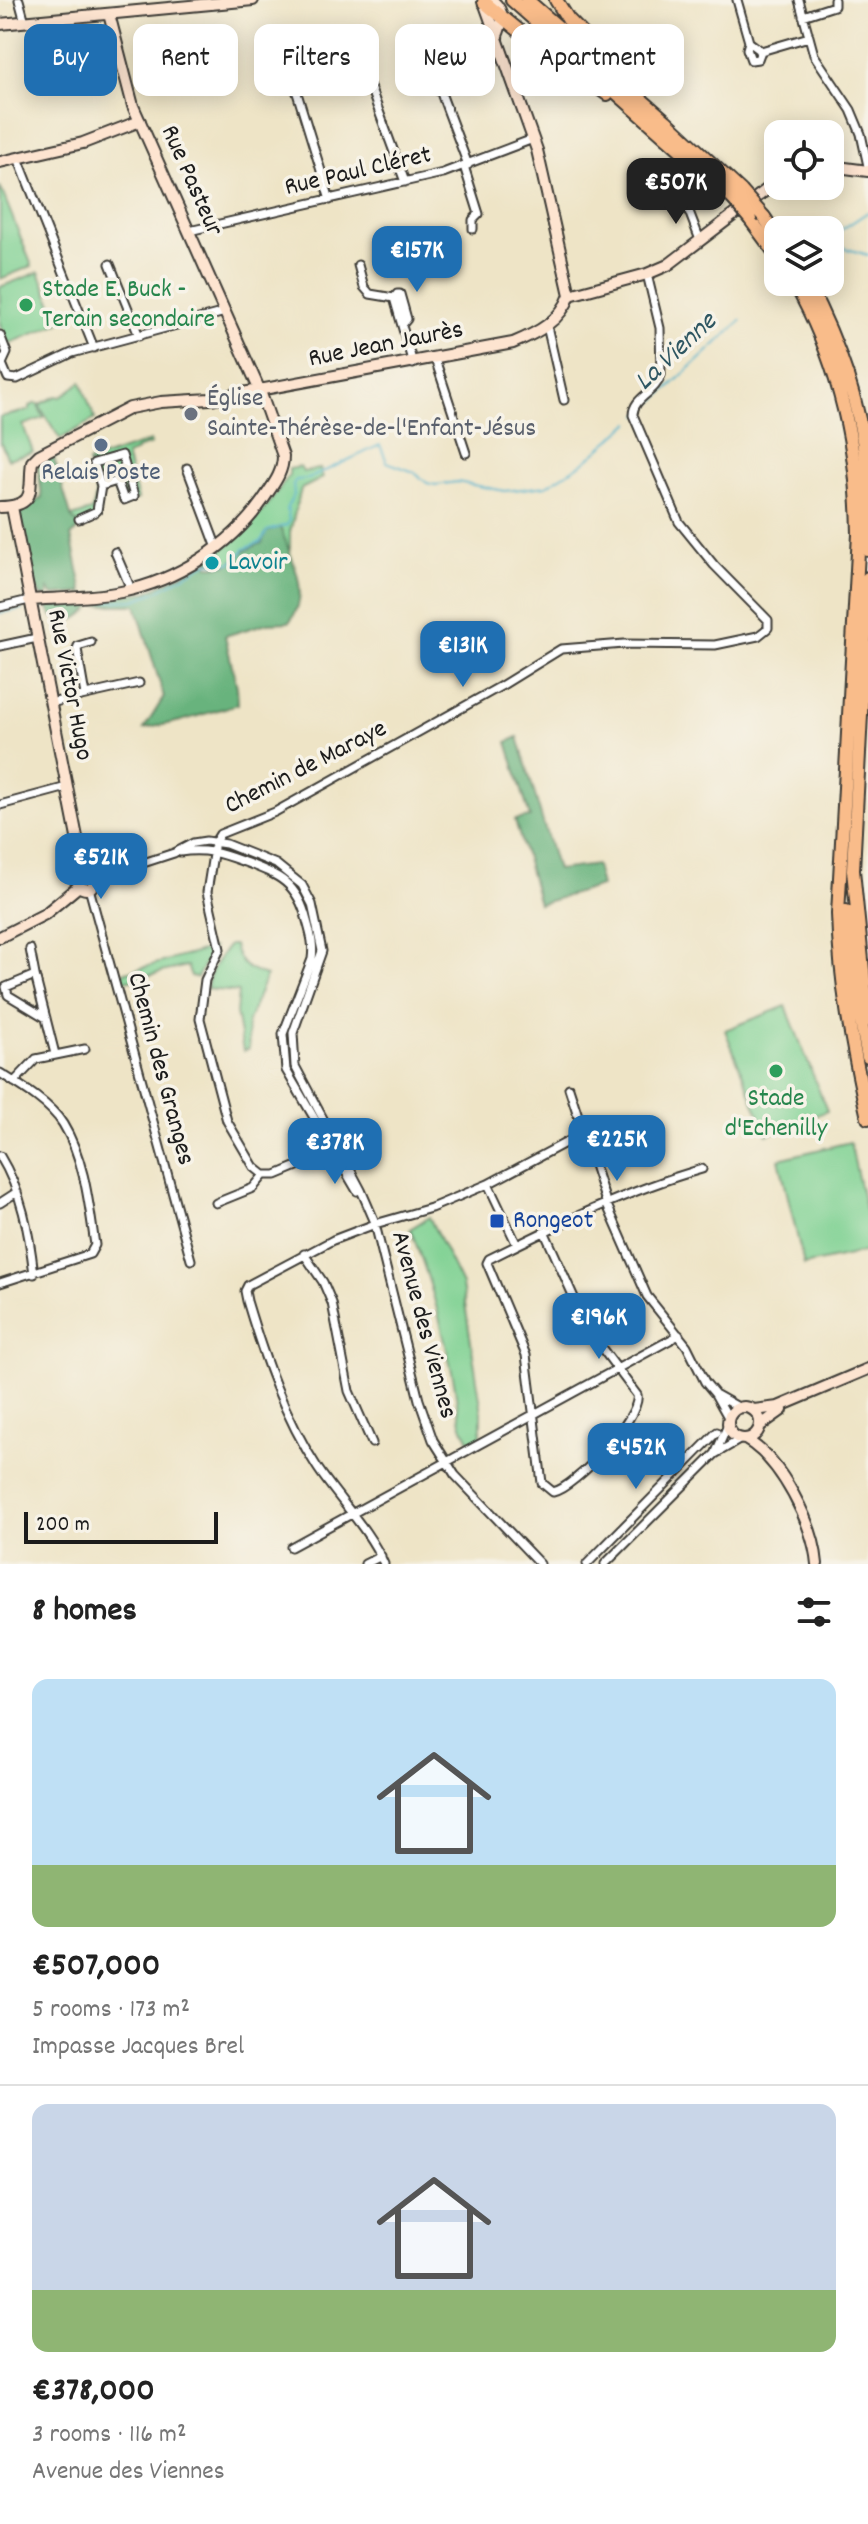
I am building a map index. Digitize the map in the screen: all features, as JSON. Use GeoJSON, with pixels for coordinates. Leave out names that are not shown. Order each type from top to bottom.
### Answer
{"type":"FeatureCollection","features":[{"type":"Feature","properties":{"kind":"highway"},"geometry":{"type":"LineString","coordinates":[[486,0],[511,25]]}},
{"type":"Feature","properties":{"kind":"highway"},"geometry":{"type":"LineString","coordinates":[[512,0],[738,196]]}},
{"type":"Feature","properties":{"kind":"highway"},"geometry":{"type":"LineString","coordinates":[[527,0],[666,121]]}},
{"type":"Feature","properties":{"kind":"highway"},"geometry":{"type":"LineString","coordinates":[[556,0],[568,19],[764,225]]}},
{"type":"Feature","properties":{"kind":"highway"},"geometry":{"type":"LineString","coordinates":[[497,35],[511,28]]}},
{"type":"Feature","properties":{"kind":"highway"},"geometry":{"type":"LineString","coordinates":[[613,96],[650,122]]}},
{"type":"Feature","properties":{"kind":"highway"},"geometry":{"type":"LineString","coordinates":[[757,218],[764,231]]}},
{"type":"Feature","properties":{"kind":"highway"},"geometry":{"type":"LineString","coordinates":[[801,296],[835,373],[849,425],[857,479],[859,534],[838,914],[840,963],[849,1033],[868,1118]]}},
{"type":"Feature","properties":{"kind":"highway"},"geometry":{"type":"LineString","coordinates":[[814,296],[827,321],[854,399],[866,463],[868,550]]}},
{"type":"Feature","properties":{"kind":"highway"},"geometry":{"type":"LineString","coordinates":[[868,578],[853,870],[868,1020]]}},
{"type":"Feature","properties":{"kind":"highway"},"geometry":{"type":"LineString","coordinates":[[843,855],[849,951],[868,1057]]}},
{"type":"Feature","properties":{"kind":"street"},"geometry":{"type":"LineString","coordinates":[[19,0],[25,22]]}},
{"type":"Feature","properties":{"kind":"street"},"geometry":{"type":"LineString","coordinates":[[0,24],[109,14],[158,4],[253,0]]}},
{"type":"Feature","properties":{"kind":"street"},"geometry":{"type":"LineString","coordinates":[[486,0],[533,139],[570,295],[647,274],[668,265],[764,192]]}},
{"type":"Feature","properties":{"kind":"street"},"geometry":{"type":"LineString","coordinates":[[737,0],[751,60],[758,59],[761,51]]}},
{"type":"Feature","properties":{"kind":"street"},"geometry":{"type":"LineString","coordinates":[[799,0],[814,55],[856,121],[868,168],[844,167]]}},
{"type":"Feature","properties":{"kind":"street"},"geometry":{"type":"LineString","coordinates":[[803,16],[834,6],[834,0]]}},
{"type":"Feature","properties":{"kind":"street","name":"Rue Pasteur"},"geometry":{"type":"LineString","coordinates":[[109,14],[133,106],[260,391]]}},
{"type":"Feature","properties":{"kind":"street"},"geometry":{"type":"LineString","coordinates":[[497,35],[503,18]]}},
{"type":"Feature","properties":{"kind":"street"},"geometry":{"type":"LineString","coordinates":[[761,51],[809,37]]}},
{"type":"Feature","properties":{"kind":"street"},"geometry":{"type":"LineString","coordinates":[[749,42],[761,51]]}},
{"type":"Feature","properties":{"kind":"street"},"geometry":{"type":"LineString","coordinates":[[298,96],[330,200]]}},
{"type":"Feature","properties":{"kind":"street"},"geometry":{"type":"LineString","coordinates":[[373,96],[405,182]]}},
{"type":"Feature","properties":{"kind":"street"},"geometry":{"type":"LineString","coordinates":[[442,96],[479,214],[473,220],[473,229]]}},
{"type":"Feature","properties":{"kind":"street"},"geometry":{"type":"LineString","coordinates":[[0,162],[83,143],[140,121]]}},
{"type":"Feature","properties":{"kind":"street","name":"Rue Paul Cléret"},"geometry":{"type":"LineString","coordinates":[[189,231],[405,182],[466,165],[533,139]]}},
{"type":"Feature","properties":{"kind":"street"},"geometry":{"type":"LineString","coordinates":[[18,158],[94,348]]}},
{"type":"Feature","properties":{"kind":"street"},"geometry":{"type":"LineString","coordinates":[[685,201],[700,240]]}},
{"type":"Feature","properties":{"kind":"street"},"geometry":{"type":"LineString","coordinates":[[110,264],[139,336]]}},
{"type":"Feature","properties":{"kind":"street"},"geometry":{"type":"LineString","coordinates":[[358,265],[364,287],[370,294],[394,298],[413,364]]}},
{"type":"Feature","properties":{"kind":"street","name":"Chemin de Maraye"},"geometry":{"type":"LineString","coordinates":[[214,846],[220,834],[275,812],[501,686],[561,649],[624,644],[710,645],[758,636],[768,628],[768,620],[714,565],[679,522],[633,415],[634,405],[659,382],[661,375],[660,328],[647,274]]}},
{"type":"Feature","properties":{"kind":"street","name":"Rue Jean Jaurès"},"geometry":{"type":"LineString","coordinates":[[6,507],[31,494],[32,462],[39,455],[122,411],[145,404],[260,391],[513,343],[547,326],[570,295]]}},
{"type":"Feature","properties":{"kind":"street"},"geometry":{"type":"LineString","coordinates":[[0,335],[7,353],[1,362],[8,378],[17,379],[72,353],[225,312]]}},
{"type":"Feature","properties":{"kind":"street"},"geometry":{"type":"LineString","coordinates":[[547,326],[564,400]]}},
{"type":"Feature","properties":{"kind":"street"},"geometry":{"type":"LineString","coordinates":[[435,359],[466,453]]}},
{"type":"Feature","properties":{"kind":"street","name":"Rue Victor Hugo"},"geometry":{"type":"LineString","coordinates":[[87,881],[29,600],[131,589],[167,576],[217,548],[258,507],[281,471],[283,456],[260,391]]}},
{"type":"Feature","properties":{"kind":"street"},"geometry":{"type":"LineString","coordinates":[[79,519],[96,514],[101,486],[94,463],[122,455],[134,496],[124,500],[117,481]]}},
{"type":"Feature","properties":{"kind":"street"},"geometry":{"type":"LineString","coordinates":[[187,468],[217,548]]}},
{"type":"Feature","properties":{"kind":"street"},"geometry":{"type":"LineString","coordinates":[[101,486],[128,477]]}},
{"type":"Feature","properties":{"kind":"street"},"geometry":{"type":"LineString","coordinates":[[0,607],[29,600],[6,507]]}},
{"type":"Feature","properties":{"kind":"street"},"geometry":{"type":"LineString","coordinates":[[115,552],[131,589]]}},
{"type":"Feature","properties":{"kind":"street"},"geometry":{"type":"LineString","coordinates":[[0,646],[37,638]]}},
{"type":"Feature","properties":{"kind":"street"},"geometry":{"type":"LineString","coordinates":[[85,695],[77,649],[91,642]]}},
{"type":"Feature","properties":{"kind":"street"},"geometry":{"type":"LineString","coordinates":[[50,703],[139,683]]}},
{"type":"Feature","properties":{"kind":"street"},"geometry":{"type":"LineString","coordinates":[[0,805],[67,787]]}},
{"type":"Feature","properties":{"kind":"street"},"geometry":{"type":"LineString","coordinates":[[214,846],[207,892],[220,949],[205,980],[200,1019],[227,1121],[254,1167],[264,1175],[276,1175],[362,1139]]}},
{"type":"Feature","properties":{"kind":"street","name":"Avenue des Viennes"},"geometry":{"type":"LineString","coordinates":[[87,881],[174,853],[214,846],[280,876],[294,888],[303,906],[314,946],[312,959],[287,1020],[282,1048],[286,1070],[366,1202],[375,1224],[423,1414],[446,1463],[540,1564]]}},
{"type":"Feature","properties":{"kind":"street"},"geometry":{"type":"LineString","coordinates":[[0,937],[45,914],[87,881]]}},
{"type":"Feature","properties":{"kind":"street","name":"Chemin des Granges"},"geometry":{"type":"LineString","coordinates":[[87,881],[191,1260]]}},
{"type":"Feature","properties":{"kind":"street"},"geometry":{"type":"LineString","coordinates":[[30,949],[55,1054]]}},
{"type":"Feature","properties":{"kind":"street"},"geometry":{"type":"LineString","coordinates":[[35,975],[3,991],[46,1018]]}},
{"type":"Feature","properties":{"kind":"street"},"geometry":{"type":"LineString","coordinates":[[14,1082],[36,1059],[85,1049]]}},
{"type":"Feature","properties":{"kind":"street"},"geometry":{"type":"LineString","coordinates":[[0,1073],[40,1101],[62,1122],[77,1153],[95,1245],[90,1254],[0,1283]]}},
{"type":"Feature","properties":{"kind":"street"},"geometry":{"type":"LineString","coordinates":[[569,1088],[607,1205],[647,1296],[679,1335],[715,1394],[734,1435],[760,1451],[777,1471]]}},
{"type":"Feature","properties":{"kind":"street"},"geometry":{"type":"LineString","coordinates":[[365,1564],[382,1560],[317,1468],[293,1426],[263,1356],[247,1301],[245,1291],[248,1285],[304,1254],[375,1224],[431,1208],[488,1184],[582,1134]]}},
{"type":"Feature","properties":{"kind":"street"},"geometry":{"type":"LineString","coordinates":[[0,1156],[17,1192],[30,1239],[34,1274]]}},
{"type":"Feature","properties":{"kind":"street"},"geometry":{"type":"LineString","coordinates":[[545,1233],[589,1331],[637,1395],[637,1407],[604,1450],[583,1472],[558,1491],[548,1490],[542,1483],[526,1355],[487,1263],[489,1259],[517,1245],[655,1182],[702,1169]]}},
{"type":"Feature","properties":{"kind":"street"},"geometry":{"type":"LineString","coordinates":[[216,1203],[253,1188],[264,1175]]}},
{"type":"Feature","properties":{"kind":"street"},"geometry":{"type":"LineString","coordinates":[[488,1184],[517,1245]]}},
{"type":"Feature","properties":{"kind":"street"},"geometry":{"type":"LineString","coordinates":[[0,1203],[17,1192]]}},
{"type":"Feature","properties":{"kind":"street"},"geometry":{"type":"LineString","coordinates":[[304,1254],[323,1282],[332,1303],[349,1391],[372,1443]]}},
{"type":"Feature","properties":{"kind":"street"},"geometry":{"type":"LineString","coordinates":[[291,1547],[679,1335]]}},
{"type":"Feature","properties":{"kind":"street"},"geometry":{"type":"LineString","coordinates":[[715,1394],[740,1408],[778,1407],[868,1372]]}},
{"type":"Feature","properties":{"kind":"street"},"geometry":{"type":"LineString","coordinates":[[605,1564],[715,1454],[759,1428],[765,1419],[868,1372]]}},
{"type":"Feature","properties":{"kind":"street"},"geometry":{"type":"LineString","coordinates":[[715,1454],[728,1422],[735,1410],[740,1408]]}},
{"type":"Feature","properties":{"kind":"street"},"geometry":{"type":"LineString","coordinates":[[754,1410],[777,1471],[809,1524],[817,1564]]}},
{"type":"Feature","properties":{"kind":"street"},"geometry":{"type":"LineString","coordinates":[[587,1564],[717,1432]]}},
{"type":"Feature","properties":{"kind":"street"},"geometry":{"type":"LineString","coordinates":[[685,1465],[695,1474]]}},
{"type":"Feature","properties":{"kind":"green space"},"geometry":{"type":"Polygon","coordinates":[[[0,186],[32,266],[0,279],[0,186]]]}},
{"type":"Feature","properties":{"kind":"green space","name":"Stade E. Buck - Terain secondaire"},"geometry":{"type":"Polygon","coordinates":[[[39,272],[60,323],[8,344],[0,324],[0,287],[39,272]]]}},
{"type":"Feature","properties":{"kind":"green space"},"geometry":{"type":"Polygon","coordinates":[[[81,382],[95,419],[60,439],[39,405],[56,396],[61,397],[81,382]]]}},
{"type":"Feature","properties":{"kind":"green space"},"geometry":{"type":"Polygon","coordinates":[[[37,403],[44,418],[23,425],[33,452],[8,459],[0,441],[0,417],[30,410],[30,406],[37,403]]]}},
{"type":"Feature","properties":{"kind":"green space"},"geometry":{"type":"Polygon","coordinates":[[[150,441],[151,444],[126,455],[138,499],[120,505],[113,487],[103,490],[96,515],[79,524],[72,519],[91,511],[94,505],[95,487],[88,462],[150,441]]]}},
{"type":"Feature","properties":{"kind":"green space"},"geometry":{"type":"Polygon","coordinates":[[[53,455],[72,519],[79,524],[79,529],[71,536],[83,593],[53,595],[48,589],[48,596],[41,596],[31,586],[18,516],[25,507],[42,498],[38,466],[53,455]]]}},
{"type":"Feature","properties":{"kind":"green space"},"geometry":{"type":"Polygon","coordinates":[[[300,467],[303,472],[320,469],[323,478],[301,489],[290,532],[290,554],[280,528],[262,543],[244,550],[238,560],[230,564],[216,566],[216,561],[208,561],[263,510],[289,475],[289,469],[300,467]]]}},
{"type":"Feature","properties":{"kind":"green space"},"geometry":{"type":"Polygon","coordinates":[[[280,527],[298,576],[299,600],[289,622],[267,623],[225,636],[238,704],[144,729],[164,697],[136,605],[93,605],[69,621],[56,619],[47,607],[54,601],[147,592],[205,562],[208,566],[228,564],[262,543],[266,532],[280,527]]]}},
{"type":"Feature","properties":{"kind":"green space"},"geometry":{"type":"Polygon","coordinates":[[[518,737],[557,870],[596,865],[601,886],[539,904],[515,820],[530,817],[507,742],[518,737]]]}},
{"type":"Feature","properties":{"kind":"green space"},"geometry":{"type":"Polygon","coordinates":[[[229,945],[234,945],[245,966],[266,976],[247,1024],[249,1049],[243,1051],[236,1013],[238,992],[207,989],[209,977],[229,945]]]}},
{"type":"Feature","properties":{"kind":"green space"},"geometry":{"type":"Polygon","coordinates":[[[213,948],[197,978],[191,977],[187,966],[121,982],[119,974],[213,948]]]}},
{"type":"Feature","properties":{"kind":"green space","name":"Stade d'Echenilly"},"geometry":{"type":"Polygon","coordinates":[[[786,1006],[827,1111],[767,1135],[725,1030],[786,1006]]]}},
{"type":"Feature","properties":{"kind":"green space"},"geometry":{"type":"Polygon","coordinates":[[[850,1142],[868,1222],[868,1251],[804,1265],[779,1159],[850,1142]]]}},
{"type":"Feature","properties":{"kind":"green space"},"geometry":{"type":"Polygon","coordinates":[[[429,1217],[462,1285],[481,1405],[481,1437],[471,1443],[460,1418],[434,1300],[410,1229],[429,1217]]]}},
{"type":"Feature","properties":{"kind":"waterway","name":"La Vienne"},"geometry":{"type":"LineString","coordinates":[[844,228],[868,212]]}},
{"type":"Feature","properties":{"kind":"waterway"},"geometry":{"type":"LineString","coordinates":[[844,248],[868,255]]}},
{"type":"Feature","properties":{"kind":"waterway","name":"La Vienne"},"geometry":{"type":"LineString","coordinates":[[639,415],[742,320]]}},
{"type":"Feature","properties":{"kind":"waterway","name":"La Vienne"},"geometry":{"type":"LineString","coordinates":[[42,607],[48,604],[135,600],[156,592],[207,563],[230,563],[238,559],[244,549],[261,542],[267,531],[287,525],[287,507],[294,495],[293,484],[296,480],[308,479],[380,445],[387,462],[414,472],[427,483],[457,482],[505,491],[546,486],[583,463],[630,423]]}},
{"type":"Feature","properties":{"kind":"waterway","name":"La Vienne"},"geometry":{"type":"LineString","coordinates":[[0,613],[22,609]]}},
{"type":"Feature","properties":{"kind":"place","name":"Stade E. Buck - Terain secondaire"},"geometry":{"type":"Point","coordinates":[26,305]}},
{"type":"Feature","properties":{"kind":"place","name":"Église Sainte-Thérèse-de-l'Enfant-Jésus"},"geometry":{"type":"Point","coordinates":[191,414]}},
{"type":"Feature","properties":{"kind":"place","name":"Relais Poste"},"geometry":{"type":"Point","coordinates":[101,445]}},
{"type":"Feature","properties":{"kind":"place","name":"Lavoir"},"geometry":{"type":"Point","coordinates":[212,563]}},
{"type":"Feature","properties":{"kind":"place","name":"Stade d'Echenilly"},"geometry":{"type":"Point","coordinates":[776,1071]}},
{"type":"Feature","properties":{"kind":"place","name":"Rongeot"},"geometry":{"type":"Point","coordinates":[497,1221]}}]}
